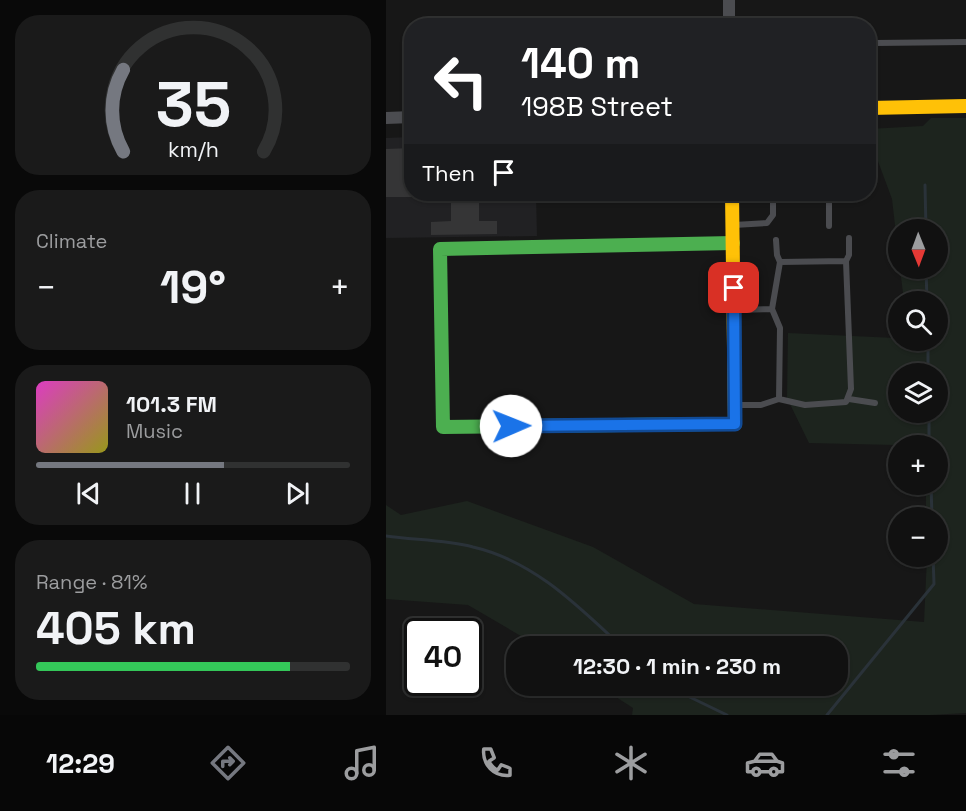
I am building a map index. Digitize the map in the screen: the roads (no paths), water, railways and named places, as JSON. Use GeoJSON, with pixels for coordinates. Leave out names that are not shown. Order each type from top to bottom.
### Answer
{"type":"FeatureCollection","features":[{"type":"Feature","properties":{"kind":"street"},"geometry":{"type":"LineString","coordinates":[[729,0],[729,18]]}},
{"type":"Feature","properties":{"kind":"street"},"geometry":{"type":"LineString","coordinates":[[876,108],[966,106]]}},
{"type":"Feature","properties":{"kind":"street"},"geometry":{"type":"LineString","coordinates":[[386,118],[404,117]]}},
{"type":"Feature","properties":{"kind":"street"},"geometry":{"type":"LineString","coordinates":[[732,201],[733,225],[735,424],[443,427],[440,249],[733,243]]}},
{"type":"Feature","properties":{"kind":"lane"},"geometry":{"type":"LineString","coordinates":[[876,43],[966,42]]}},
{"type":"Feature","properties":{"kind":"lane"},"geometry":{"type":"LineString","coordinates":[[733,225],[767,223],[773,214],[773,201]]}},
{"type":"Feature","properties":{"kind":"lane"},"geometry":{"type":"LineString","coordinates":[[829,201],[829,226]]}},
{"type":"Feature","properties":{"kind":"lane"},"geometry":{"type":"LineString","coordinates":[[849,238],[849,255],[846,261],[850,322],[851,389],[849,399]]}},
{"type":"Feature","properties":{"kind":"lane"},"geometry":{"type":"LineString","coordinates":[[776,240],[776,255],[780,262],[772,309],[780,328],[779,399]]}},
{"type":"Feature","properties":{"kind":"lane"},"geometry":{"type":"LineString","coordinates":[[780,262],[846,261]]}},
{"type":"Feature","properties":{"kind":"lane"},"geometry":{"type":"LineString","coordinates":[[734,310],[772,309]]}},
{"type":"Feature","properties":{"kind":"lane"},"geometry":{"type":"LineString","coordinates":[[735,405],[761,405],[779,399],[805,405],[828,405],[849,399],[875,403]]}},
{"type":"Feature","properties":{"kind":"waterway"},"geometry":{"type":"LineString","coordinates":[[925,185],[926,219]]}},
{"type":"Feature","properties":{"kind":"waterway"},"geometry":{"type":"LineString","coordinates":[[926,279],[927,291]]}},
{"type":"Feature","properties":{"kind":"waterway"},"geometry":{"type":"LineString","coordinates":[[928,351],[928,363]]}},
{"type":"Feature","properties":{"kind":"waterway"},"geometry":{"type":"LineString","coordinates":[[929,423],[929,435]]}},
{"type":"Feature","properties":{"kind":"waterway"},"geometry":{"type":"LineString","coordinates":[[931,495],[932,507]]}},
{"type":"Feature","properties":{"kind":"waterway"},"geometry":{"type":"LineString","coordinates":[[386,536],[441,541],[473,547],[516,563],[554,587],[610,636]]}},
{"type":"Feature","properties":{"kind":"waterway"},"geometry":{"type":"LineString","coordinates":[[827,715],[934,584],[933,567]]}},
{"type":"Feature","properties":{"kind":"waterway"},"geometry":{"type":"LineString","coordinates":[[688,696],[727,715]]}}]}
